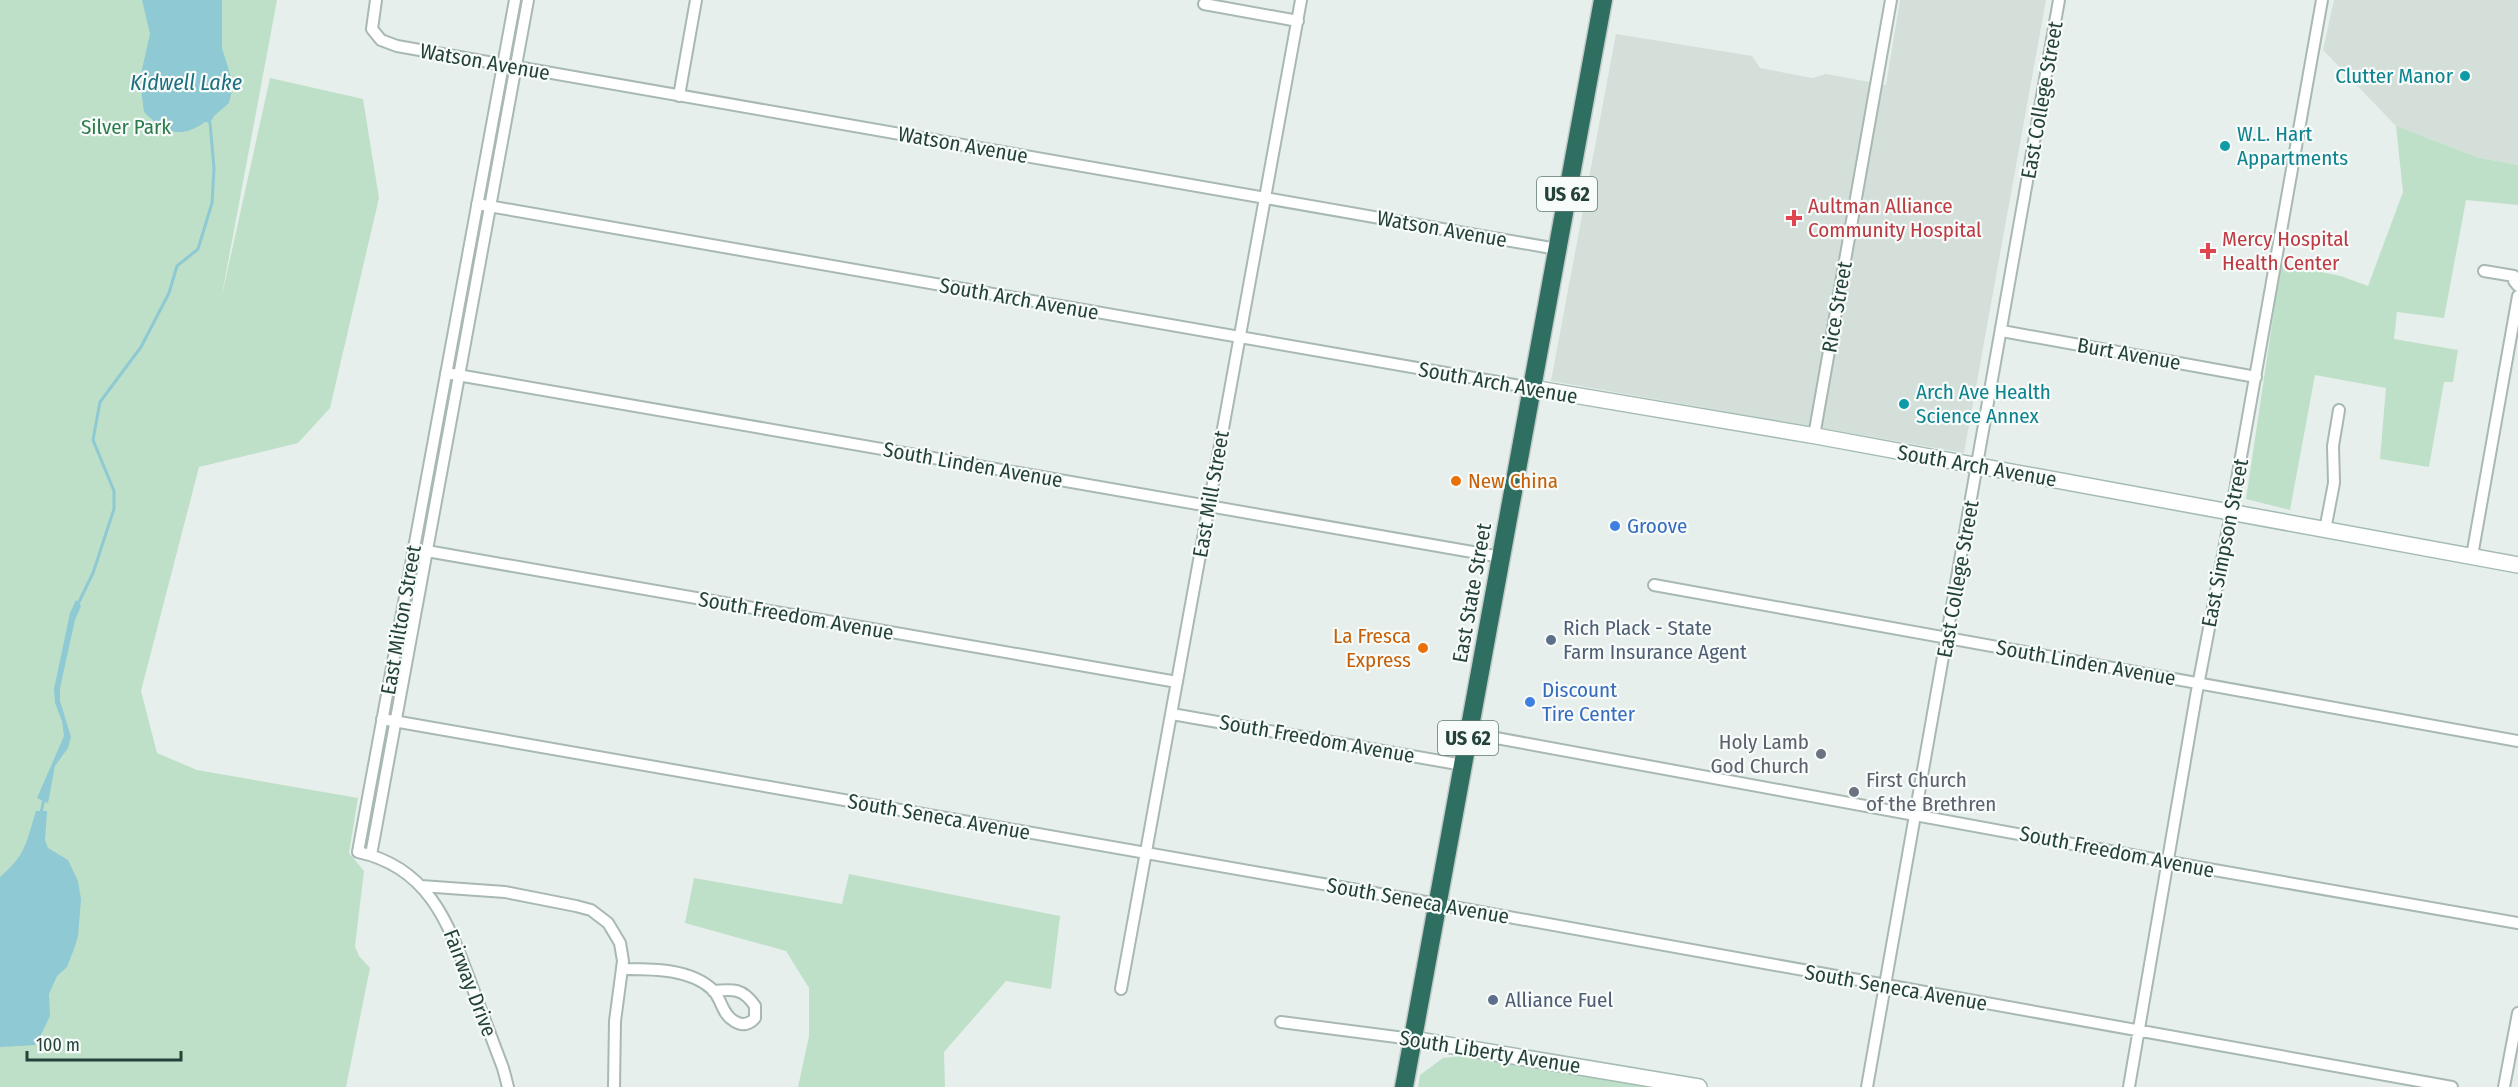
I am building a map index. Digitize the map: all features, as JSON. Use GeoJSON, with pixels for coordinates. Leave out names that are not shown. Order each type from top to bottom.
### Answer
{"type":"FeatureCollection","features":[{"type":"Feature","properties":{"kind":"highway","name":"East State Street"},"geometry":{"type":"LineString","coordinates":[[1404,1087],[1603,0]]}},
{"type":"Feature","properties":{"kind":"street","name":"Watson Avenue"},"geometry":{"type":"LineString","coordinates":[[376,0],[371,25],[374,33],[381,40],[396,46],[1557,249]]}},
{"type":"Feature","properties":{"kind":"street","name":"East Milton Street"},"geometry":{"type":"LineString","coordinates":[[514,0],[358,852],[371,855],[528,0]]}},
{"type":"Feature","properties":{"kind":"street"},"geometry":{"type":"LineString","coordinates":[[679,96],[696,0]]}},
{"type":"Feature","properties":{"kind":"street","name":"East Mill Street"},"geometry":{"type":"LineString","coordinates":[[1121,989],[1301,0]]}},
{"type":"Feature","properties":{"kind":"street","name":"Rice Street"},"geometry":{"type":"LineString","coordinates":[[1814,436],[1891,0]]}},
{"type":"Feature","properties":{"kind":"street","name":"East College Street"},"geometry":{"type":"LineString","coordinates":[[1868,1087],[2059,0]]}},
{"type":"Feature","properties":{"kind":"street","name":"East Simpson Street"},"geometry":{"type":"LineString","coordinates":[[2129,1087],[2322,0]]}},
{"type":"Feature","properties":{"kind":"street"},"geometry":{"type":"LineString","coordinates":[[1203,4],[1298,21]]}},
{"type":"Feature","properties":{"kind":"street"},"geometry":{"type":"LineString","coordinates":[[491,131],[504,133]]}},
{"type":"Feature","properties":{"kind":"street","name":"South Arch Avenue"},"geometry":{"type":"LineString","coordinates":[[477,204],[1814,436],[2518,565]]}},
{"type":"Feature","properties":{"kind":"street"},"geometry":{"type":"LineString","coordinates":[[2484,271],[2517,278]]}},
{"type":"Feature","properties":{"kind":"street"},"geometry":{"type":"LineString","coordinates":[[464,277],[478,279]]}},
{"type":"Feature","properties":{"kind":"street"},"geometry":{"type":"LineString","coordinates":[[2472,556],[2518,296]]}},
{"type":"Feature","properties":{"kind":"street","name":"Burt Avenue"},"geometry":{"type":"LineString","coordinates":[[2002,331],[2256,377]]}},
{"type":"Feature","properties":{"kind":"street","name":"South Linden Avenue"},"geometry":{"type":"LineString","coordinates":[[446,373],[1501,557]]}},
{"type":"Feature","properties":{"kind":"street"},"geometry":{"type":"LineString","coordinates":[[2325,530],[2334,483],[2333,446],[2339,410]]}},
{"type":"Feature","properties":{"kind":"street"},"geometry":{"type":"LineString","coordinates":[[430,458],[444,460]]}},
{"type":"Feature","properties":{"kind":"street","name":"South Freedom Avenue"},"geometry":{"type":"LineString","coordinates":[[414,549],[1178,682]]}},
{"type":"Feature","properties":{"kind":"street","name":"South Linden Avenue"},"geometry":{"type":"LineString","coordinates":[[1654,585],[2518,741]]}},
{"type":"Feature","properties":{"kind":"street","name":"South Freedom Avenue"},"geometry":{"type":"LineString","coordinates":[[1172,714],[1463,765]]}},
{"type":"Feature","properties":{"kind":"street","name":"South Seneca Avenue"},"geometry":{"type":"LineString","coordinates":[[382,719],[1437,904],[2452,1087]]}},
{"type":"Feature","properties":{"kind":"street","name":"South Freedom Avenue"},"geometry":{"type":"LineString","coordinates":[[1469,733],[2168,861],[2518,922]]}},
{"type":"Feature","properties":{"kind":"street"},"geometry":{"type":"LineString","coordinates":[[371,783],[385,785]]}},
{"type":"Feature","properties":{"kind":"street"},"geometry":{"type":"LineString","coordinates":[[371,855],[384,859],[421,885],[505,892],[591,910],[604,919],[617,936],[622,951],[615,1021],[614,1087]]}},
{"type":"Feature","properties":{"kind":"street","name":"Fairway Drive"},"geometry":{"type":"LineString","coordinates":[[421,885],[439,908],[447,924],[503,1068],[508,1087]]}},
{"type":"Feature","properties":{"kind":"street"},"geometry":{"type":"LineString","coordinates":[[622,969],[666,971],[692,978],[713,991]]}},
{"type":"Feature","properties":{"kind":"street"},"geometry":{"type":"LineString","coordinates":[[2504,1087],[2518,1013]]}},
{"type":"Feature","properties":{"kind":"street","name":"South Liberty Avenue"},"geometry":{"type":"LineString","coordinates":[[1281,1022],[1412,1039],[1698,1087]]}},
{"type":"Feature","properties":{"kind":"shaded area","name":"Aultman Alliance Community Hospital"},"geometry":{"type":"Polygon","coordinates":[[[1900,0],[2046,0],[1964,453],[1551,381],[1616,34],[1752,56],[1760,68],[1812,78],[1826,74],[1886,85],[1900,0]]]}},
{"type":"Feature","properties":{"kind":"shaded area"},"geometry":{"type":"Polygon","coordinates":[[[2334,0],[2518,0],[2518,165],[2480,158],[2396,126],[2323,50],[2334,0]]]}},
{"type":"Feature","properties":{"kind":"green space","name":"Silver Park"},"geometry":{"type":"Polygon","coordinates":[[[0,0],[277,0],[221,300],[270,78],[363,99],[379,198],[330,408],[298,443],[199,467],[141,691],[157,753],[197,770],[358,798],[349,853],[364,871],[355,946],[359,956],[370,968],[346,1087],[0,1087],[0,0]]]}},
{"type":"Feature","properties":{"kind":"green space"},"geometry":{"type":"Polygon","coordinates":[[[2396,126],[2480,158],[2518,165],[2518,205],[2466,200],[2444,318],[2397,312],[2394,339],[2458,350],[2453,382],[2444,382],[2429,467],[2380,459],[2386,388],[2315,375],[2290,510],[2246,499],[2281,264],[2341,276],[2368,286],[2403,192],[2396,126]]]}},
{"type":"Feature","properties":{"kind":"green space"},"geometry":{"type":"Polygon","coordinates":[[[849,874],[1060,916],[1051,989],[1006,981],[944,1052],[945,1087],[798,1087],[809,1036],[809,988],[786,951],[685,923],[694,878],[842,904],[849,874]]]}},
{"type":"Feature","properties":{"kind":"green space"},"geometry":{"type":"Polygon","coordinates":[[[1462,1056],[1649,1087],[1418,1087],[1420,1075],[1443,1058],[1462,1056]]]}},
{"type":"Feature","properties":{"kind":"water","name":"Kidwell Lake"},"geometry":{"type":"Polygon","coordinates":[[[142,0],[222,0],[222,48],[231,77],[232,90],[229,103],[214,116],[210,123],[205,122],[188,131],[173,131],[158,125],[144,112],[141,89],[142,69],[150,34],[142,0]]]}},
{"type":"Feature","properties":{"kind":"water"},"geometry":{"type":"Polygon","coordinates":[[[76,600],[81,606],[75,620],[60,688],[60,701],[71,737],[68,748],[55,766],[48,803],[37,798],[64,736],[62,721],[55,703],[54,689],[70,613],[76,600]]]}},
{"type":"Feature","properties":{"kind":"water"},"geometry":{"type":"Polygon","coordinates":[[[36,811],[47,811],[45,840],[48,848],[68,860],[78,881],[81,899],[78,936],[67,967],[57,976],[49,994],[50,1016],[36,1045],[0,1047],[0,877],[21,854],[36,811]]]}},
{"type":"Feature","properties":{"kind":"waterway"},"geometry":{"type":"LineString","coordinates":[[77,606],[93,573],[114,509],[114,491],[93,440],[100,402],[141,347],[169,293],[177,266],[198,249],[212,203],[214,168],[210,123]]}},
{"type":"Feature","properties":{"kind":"waterway"},"geometry":{"type":"LineString","coordinates":[[41,813],[44,799]]}},
{"type":"Feature","properties":{"kind":"place","name":"Clutter Manor"},"geometry":{"type":"Point","coordinates":[2465,76]}},
{"type":"Feature","properties":{"kind":"place","name":"W.L. Hart Appartments"},"geometry":{"type":"Point","coordinates":[2225,146]}},
{"type":"Feature","properties":{"kind":"place","name":"Aultman Alliance Community Hospital"},"geometry":{"type":"Point","coordinates":[1794,218]}},
{"type":"Feature","properties":{"kind":"place","name":"Mercy Hospital Health Center"},"geometry":{"type":"Point","coordinates":[2208,251]}},
{"type":"Feature","properties":{"kind":"place","name":"Arch Ave Health Science Annex"},"geometry":{"type":"Point","coordinates":[1904,404]}},
{"type":"Feature","properties":{"kind":"place","name":"New China"},"geometry":{"type":"Point","coordinates":[1456,481]}},
{"type":"Feature","properties":{"kind":"place","name":"Groove"},"geometry":{"type":"Point","coordinates":[1615,526]}},
{"type":"Feature","properties":{"kind":"place","name":"Rich Plack - State Farm Insurance Agent"},"geometry":{"type":"Point","coordinates":[1551,640]}},
{"type":"Feature","properties":{"kind":"place","name":"La Fresca Express"},"geometry":{"type":"Point","coordinates":[1423,648]}},
{"type":"Feature","properties":{"kind":"place","name":"Discount Tire Center"},"geometry":{"type":"Point","coordinates":[1530,702]}},
{"type":"Feature","properties":{"kind":"place","name":"Holy Lamb God Church"},"geometry":{"type":"Point","coordinates":[1821,754]}},
{"type":"Feature","properties":{"kind":"place","name":"First Church of the Brethren"},"geometry":{"type":"Point","coordinates":[1854,792]}},
{"type":"Feature","properties":{"kind":"place","name":"Alliance Fuel"},"geometry":{"type":"Point","coordinates":[1493,1000]}}]}
